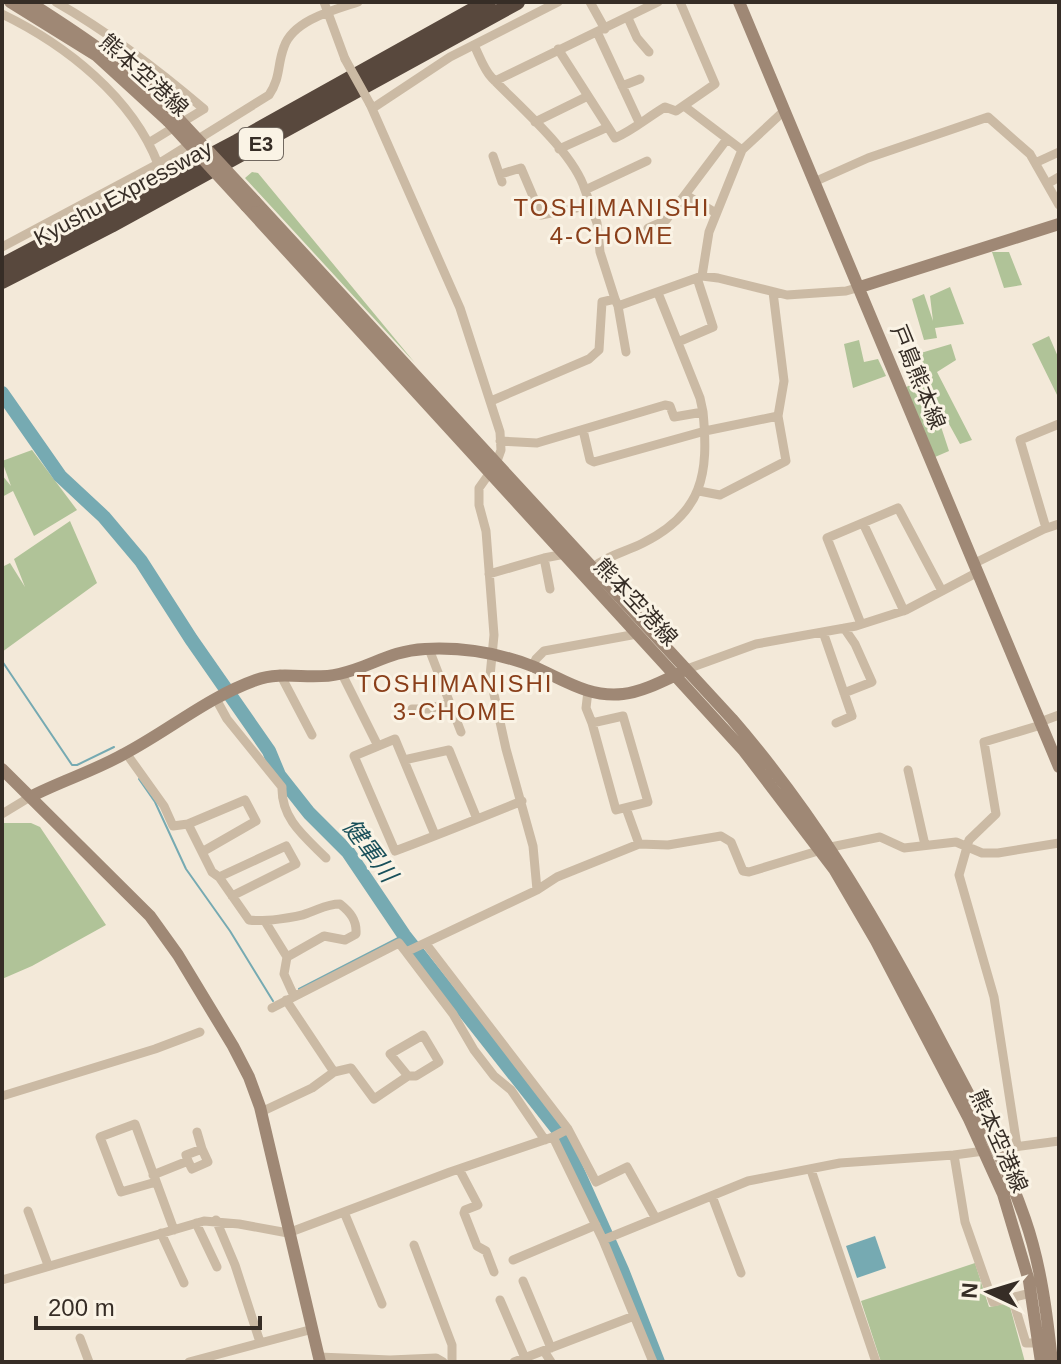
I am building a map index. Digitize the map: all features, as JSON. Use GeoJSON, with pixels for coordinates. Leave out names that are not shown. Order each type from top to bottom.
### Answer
{"type":"FeatureCollection","features":[{"type":"Feature","properties":{"kind":"highway","name":"Kyushu Expressway"},"geometry":{"type":"LineString","coordinates":[[2,266],[237,142],[488,2]]}},
{"type":"Feature","properties":{"kind":"highway","name":"Kyushu Expressway"},"geometry":{"type":"LineString","coordinates":[[2,281],[177,189],[470,25],[517,2]]}},
{"type":"Feature","properties":{"kind":"main road","name":"熊本空港線"},"geometry":{"type":"LineString","coordinates":[[10,2],[97,56],[172,118]]}},
{"type":"Feature","properties":{"kind":"main road","name":"熊本空港線"},"geometry":{"type":"LineString","coordinates":[[29,2],[86,37],[130,70],[494,468],[592,568],[681,672],[782,778],[826,849],[1021,1207],[1036,1257],[1052,1362]]}},
{"type":"Feature","properties":{"kind":"main road","name":"戸島熊本線"},"geometry":{"type":"LineString","coordinates":[[739,2],[1041,723],[1054,743],[1059,767]]}},
{"type":"Feature","properties":{"kind":"main road"},"geometry":{"type":"LineString","coordinates":[[860,287],[1059,224]]}},
{"type":"Feature","properties":{"kind":"main road","name":"熊本空港線"},"geometry":{"type":"LineString","coordinates":[[494,468],[637,634],[681,672]]}},
{"type":"Feature","properties":{"kind":"main road"},"geometry":{"type":"LineString","coordinates":[[30,797],[126,753],[216,699],[256,680],[280,674],[318,678],[342,674],[390,654],[429,649],[491,653],[588,691],[624,694],[681,672]]}},
{"type":"Feature","properties":{"kind":"main road"},"geometry":{"type":"LineString","coordinates":[[2,769],[150,916],[178,955],[233,1046],[249,1077],[261,1112],[320,1360]]}},
{"type":"Feature","properties":{"kind":"main road","name":"熊本空港線"},"geometry":{"type":"LineString","coordinates":[[990,1150],[1031,1293],[1041,1362]]}},
{"type":"Feature","properties":{"kind":"street"},"geometry":{"type":"LineString","coordinates":[[56,2],[152,65],[204,109],[150,142]]}},
{"type":"Feature","properties":{"kind":"street"},"geometry":{"type":"LineString","coordinates":[[2,247],[158,164],[269,95],[279,76],[283,48],[293,32],[325,7],[358,2]]}},
{"type":"Feature","properties":{"kind":"street"},"geometry":{"type":"LineString","coordinates":[[372,106],[474,45],[558,2]]}},
{"type":"Feature","properties":{"kind":"street"},"geometry":{"type":"LineString","coordinates":[[590,2],[639,122]]}},
{"type":"Feature","properties":{"kind":"street"},"geometry":{"type":"LineString","coordinates":[[495,81],[658,2]]}},
{"type":"Feature","properties":{"kind":"street"},"geometry":{"type":"LineString","coordinates":[[558,49],[615,138],[665,107],[676,111],[715,84],[680,2]]}},
{"type":"Feature","properties":{"kind":"street"},"geometry":{"type":"LineString","coordinates":[[325,7],[345,59],[372,106],[460,308],[491,401],[500,441],[494,468],[479,488],[479,505],[485,520],[494,635],[490,676],[533,846],[537,890]]}},
{"type":"Feature","properties":{"kind":"street"},"geometry":{"type":"LineString","coordinates":[[2,14],[34,32],[96,77],[150,142],[158,164]]}},
{"type":"Feature","properties":{"kind":"street"},"geometry":{"type":"LineString","coordinates":[[628,18],[637,38],[649,52]]}},
{"type":"Feature","properties":{"kind":"street"},"geometry":{"type":"LineString","coordinates":[[474,45],[490,77],[535,122],[582,178],[597,223],[600,252],[616,302],[626,352]]}},
{"type":"Feature","properties":{"kind":"street"},"geometry":{"type":"LineString","coordinates":[[622,86],[640,79]]}},
{"type":"Feature","properties":{"kind":"street"},"geometry":{"type":"LineString","coordinates":[[535,122],[588,96]]}},
{"type":"Feature","properties":{"kind":"street"},"geometry":{"type":"LineString","coordinates":[[684,106],[742,150]]}},
{"type":"Feature","properties":{"kind":"street"},"geometry":{"type":"LineString","coordinates":[[678,342],[713,327],[699,277],[709,232],[742,150],[785,110]]}},
{"type":"Feature","properties":{"kind":"street"},"geometry":{"type":"LineString","coordinates":[[814,182],[868,158],[988,117],[1030,154],[1059,205]]}},
{"type":"Feature","properties":{"kind":"street"},"geometry":{"type":"LineString","coordinates":[[559,149],[608,127]]}},
{"type":"Feature","properties":{"kind":"street"},"geometry":{"type":"LineString","coordinates":[[648,228],[666,220],[727,139]]}},
{"type":"Feature","properties":{"kind":"street"},"geometry":{"type":"LineString","coordinates":[[493,156],[501,178],[521,168],[541,215],[591,205]]}},
{"type":"Feature","properties":{"kind":"street"},"geometry":{"type":"LineString","coordinates":[[1035,163],[1057,156]]}},
{"type":"Feature","properties":{"kind":"street"},"geometry":{"type":"LineString","coordinates":[[585,190],[647,161]]}},
{"type":"Feature","properties":{"kind":"street"},"geometry":{"type":"LineString","coordinates":[[1047,184],[1059,177]]}},
{"type":"Feature","properties":{"kind":"street"},"geometry":{"type":"LineString","coordinates":[[686,195],[716,213]]}},
{"type":"Feature","properties":{"kind":"street"},"geometry":{"type":"LineString","coordinates":[[491,401],[589,359],[599,350],[602,302],[658,293],[699,277],[718,278],[787,295],[846,291],[860,287]]}},
{"type":"Feature","properties":{"kind":"street"},"geometry":{"type":"LineString","coordinates":[[699,491],[720,495],[784,464],[787,457],[778,416],[784,381],[773,292]]}},
{"type":"Feature","properties":{"kind":"street"},"geometry":{"type":"LineString","coordinates":[[592,568],[609,555],[641,544],[670,527],[683,516],[699,491],[705,459],[703,412],[658,293]]}},
{"type":"Feature","properties":{"kind":"street"},"geometry":{"type":"LineString","coordinates":[[500,441],[534,443],[665,405],[670,406],[674,417],[703,412]]}},
{"type":"Feature","properties":{"kind":"street"},"geometry":{"type":"LineString","coordinates":[[583,430],[590,460],[594,462],[705,431],[778,416]]}},
{"type":"Feature","properties":{"kind":"street"},"geometry":{"type":"LineString","coordinates":[[1046,528],[1020,440],[1059,424]]}},
{"type":"Feature","properties":{"kind":"street"},"geometry":{"type":"LineString","coordinates":[[861,624],[827,538],[898,508],[942,591]]}},
{"type":"Feature","properties":{"kind":"street"},"geometry":{"type":"LineString","coordinates":[[863,523],[904,611]]}},
{"type":"Feature","properties":{"kind":"street"},"geometry":{"type":"LineString","coordinates":[[681,672],[756,644],[844,628],[904,611],[1046,528],[1059,524]]}},
{"type":"Feature","properties":{"kind":"street"},"geometry":{"type":"LineString","coordinates":[[489,574],[565,554]]}},
{"type":"Feature","properties":{"kind":"street"},"geometry":{"type":"LineString","coordinates":[[544,558],[550,589]]}},
{"type":"Feature","properties":{"kind":"street"},"geometry":{"type":"LineString","coordinates":[[844,628],[855,644],[872,682],[844,693]]}},
{"type":"Feature","properties":{"kind":"street"},"geometry":{"type":"LineString","coordinates":[[823,632],[852,716],[836,723]]}},
{"type":"Feature","properties":{"kind":"street"},"geometry":{"type":"LineString","coordinates":[[532,667],[544,651],[637,634]]}},
{"type":"Feature","properties":{"kind":"street"},"geometry":{"type":"LineString","coordinates":[[429,649],[461,732]]}},
{"type":"Feature","properties":{"kind":"street"},"geometry":{"type":"LineString","coordinates":[[280,674],[312,735]]}},
{"type":"Feature","properties":{"kind":"street"},"geometry":{"type":"LineString","coordinates":[[342,674],[378,746]]}},
{"type":"Feature","properties":{"kind":"street"},"geometry":{"type":"LineString","coordinates":[[588,691],[586,708],[616,810],[648,802],[623,716],[592,723]]}},
{"type":"Feature","properties":{"kind":"street"},"geometry":{"type":"LineString","coordinates":[[216,699],[227,719],[282,787],[281,803],[288,818],[326,858]]}},
{"type":"Feature","properties":{"kind":"street"},"geometry":{"type":"LineString","coordinates":[[412,709],[430,709],[449,702]]}},
{"type":"Feature","properties":{"kind":"street"},"geometry":{"type":"LineString","coordinates":[[1017,1146],[994,997],[959,875],[966,846],[996,814],[984,742],[1059,715]]}},
{"type":"Feature","properties":{"kind":"street"},"geometry":{"type":"LineString","coordinates":[[435,835],[395,739],[354,756],[395,851],[522,801]]}},
{"type":"Feature","properties":{"kind":"street"},"geometry":{"type":"LineString","coordinates":[[404,760],[449,750],[477,819]]}},
{"type":"Feature","properties":{"kind":"street"},"geometry":{"type":"LineString","coordinates":[[126,753],[164,806],[173,826],[188,824],[245,800],[256,821],[202,852]]}},
{"type":"Feature","properties":{"kind":"street"},"geometry":{"type":"LineString","coordinates":[[908,770],[925,845]]}},
{"type":"Feature","properties":{"kind":"street"},"geometry":{"type":"LineString","coordinates":[[2,814],[30,797]]}},
{"type":"Feature","properties":{"kind":"street"},"geometry":{"type":"LineString","coordinates":[[626,808],[639,844]]}},
{"type":"Feature","properties":{"kind":"street"},"geometry":{"type":"LineString","coordinates":[[188,824],[212,872],[219,877],[249,920],[266,923],[284,916],[304,915],[327,904],[340,904],[357,924],[356,934],[345,940],[324,936],[287,957]]}},
{"type":"Feature","properties":{"kind":"street"},"geometry":{"type":"LineString","coordinates":[[406,952],[537,890],[557,877],[639,844],[668,845],[721,836],[731,842],[743,871],[749,872],[880,837],[899,847],[956,842],[982,853],[1059,843]]}},
{"type":"Feature","properties":{"kind":"street"},"geometry":{"type":"LineString","coordinates":[[219,877],[286,846],[296,864],[232,896]]}},
{"type":"Feature","properties":{"kind":"street"},"geometry":{"type":"LineString","coordinates":[[266,923],[287,957],[284,974],[290,998],[334,1072]]}},
{"type":"Feature","properties":{"kind":"street"},"geometry":{"type":"LineString","coordinates":[[272,1008],[399,943],[453,1014],[474,1050],[549,1138],[603,1240],[653,1362]]}},
{"type":"Feature","properties":{"kind":"street"},"geometry":{"type":"LineString","coordinates":[[426,944],[568,1129],[596,1182],[627,1167],[655,1217]]}},
{"type":"Feature","properties":{"kind":"street"},"geometry":{"type":"LineString","coordinates":[[2,1096],[200,1032]]}},
{"type":"Feature","properties":{"kind":"street"},"geometry":{"type":"LineString","coordinates":[[261,1112],[312,1088],[334,1072],[351,1068],[374,1099],[408,1076],[416,1076],[439,1062],[423,1035],[390,1054],[408,1076]]}},
{"type":"Feature","properties":{"kind":"street"},"geometry":{"type":"LineString","coordinates":[[174,1230],[155,1178],[135,1124],[100,1137],[121,1192],[155,1178],[188,1161],[186,1155],[202,1149],[197,1132]]}},
{"type":"Feature","properties":{"kind":"street"},"geometry":{"type":"LineString","coordinates":[[2,1280],[196,1223],[216,1220],[288,1233],[568,1129]]}},
{"type":"Feature","properties":{"kind":"street"},"geometry":{"type":"LineString","coordinates":[[603,1240],[748,1181],[840,1163],[954,1155],[1059,1141]]}},
{"type":"Feature","properties":{"kind":"street"},"geometry":{"type":"LineString","coordinates":[[954,1155],[965,1222],[993,1302],[1031,1293]]}},
{"type":"Feature","properties":{"kind":"street"},"geometry":{"type":"LineString","coordinates":[[459,1169],[478,1205],[464,1213],[477,1246],[486,1251],[494,1272]]}},
{"type":"Feature","properties":{"kind":"street"},"geometry":{"type":"LineString","coordinates":[[811,1170],[876,1362]]}},
{"type":"Feature","properties":{"kind":"street"},"geometry":{"type":"LineString","coordinates":[[712,1196],[741,1273]]}},
{"type":"Feature","properties":{"kind":"street"},"geometry":{"type":"LineString","coordinates":[[28,1211],[48,1265]]}},
{"type":"Feature","properties":{"kind":"street"},"geometry":{"type":"LineString","coordinates":[[344,1212],[382,1304]]}},
{"type":"Feature","properties":{"kind":"street"},"geometry":{"type":"LineString","coordinates":[[216,1220],[235,1265],[260,1342]]}},
{"type":"Feature","properties":{"kind":"street"},"geometry":{"type":"LineString","coordinates":[[196,1223],[217,1267]]}},
{"type":"Feature","properties":{"kind":"street"},"geometry":{"type":"LineString","coordinates":[[513,1260],[596,1225]]}},
{"type":"Feature","properties":{"kind":"street"},"geometry":{"type":"LineString","coordinates":[[161,1233],[184,1283]]}},
{"type":"Feature","properties":{"kind":"street"},"geometry":{"type":"LineString","coordinates":[[414,1245],[452,1345],[452,1362]]}},
{"type":"Feature","properties":{"kind":"street"},"geometry":{"type":"LineString","coordinates":[[523,1281],[551,1362]]}},
{"type":"Feature","properties":{"kind":"street"},"geometry":{"type":"LineString","coordinates":[[1012,1297],[1026,1343],[1038,1343]]}},
{"type":"Feature","properties":{"kind":"street"},"geometry":{"type":"LineString","coordinates":[[500,1300],[525,1358]]}},
{"type":"Feature","properties":{"kind":"street"},"geometry":{"type":"LineString","coordinates":[[514,1362],[634,1316]]}},
{"type":"Feature","properties":{"kind":"street"},"geometry":{"type":"LineString","coordinates":[[189,1362],[313,1329]]}},
{"type":"Feature","properties":{"kind":"street"},"geometry":{"type":"LineString","coordinates":[[80,1338],[89,1362]]}},
{"type":"Feature","properties":{"kind":"street"},"geometry":{"type":"LineString","coordinates":[[320,1360],[436,1358],[443,1362]]}},
{"type":"Feature","properties":{"kind":"green space"},"geometry":{"type":"Polygon","coordinates":[[[252,172],[258,173],[415,363],[245,178],[252,172]]]}},
{"type":"Feature","properties":{"kind":"green space"},"geometry":{"type":"Polygon","coordinates":[[[992,252],[1009,252],[1022,285],[1004,288],[992,252]]]}},
{"type":"Feature","properties":{"kind":"green space"},"geometry":{"type":"Polygon","coordinates":[[[950,287],[964,324],[935,328],[937,338],[924,340],[912,299],[924,294],[933,321],[930,296],[950,287]]]}},
{"type":"Feature","properties":{"kind":"green space"},"geometry":{"type":"Polygon","coordinates":[[[1049,336],[1059,359],[1059,399],[1032,344],[1049,336]]]}},
{"type":"Feature","properties":{"kind":"green space"},"geometry":{"type":"Polygon","coordinates":[[[859,340],[864,362],[878,359],[886,376],[853,388],[844,344],[859,340]]]}},
{"type":"Feature","properties":{"kind":"green space"},"geometry":{"type":"Polygon","coordinates":[[[951,344],[956,360],[937,372],[972,440],[960,444],[927,384],[949,451],[935,457],[902,389],[925,378],[914,355],[951,344]]]}},
{"type":"Feature","properties":{"kind":"green space"},"geometry":{"type":"Polygon","coordinates":[[[32,450],[77,510],[34,536],[13,491],[2,497],[2,475],[11,486],[2,461],[32,450]]]}},
{"type":"Feature","properties":{"kind":"green space"},"geometry":{"type":"Polygon","coordinates":[[[70,521],[97,583],[2,652],[2,567],[10,563],[25,587],[14,559],[70,521]]]}},
{"type":"Feature","properties":{"kind":"green space"},"geometry":{"type":"Polygon","coordinates":[[[2,823],[31,823],[40,827],[106,925],[2,979],[2,823]]]}},
{"type":"Feature","properties":{"kind":"green space"},"geometry":{"type":"Polygon","coordinates":[[[975,1263],[989,1307],[1009,1303],[1025,1362],[881,1362],[861,1301],[975,1263]]]}},
{"type":"Feature","properties":{"kind":"water"},"geometry":{"type":"Polygon","coordinates":[[[875,1236],[886,1268],[857,1278],[846,1246],[875,1236]]]}},
{"type":"Feature","properties":{"kind":"waterway","name":"健軍川"},"geometry":{"type":"LineString","coordinates":[[2,393],[60,476],[104,517],[141,561],[269,751],[279,775],[309,813],[348,852],[404,935],[561,1134],[622,1270],[658,1362]]}},
{"type":"Feature","properties":{"kind":"waterway"},"geometry":{"type":"LineString","coordinates":[[2,661],[72,765],[114,747]]}},
{"type":"Feature","properties":{"kind":"waterway"},"geometry":{"type":"LineString","coordinates":[[139,779],[155,802],[186,869],[230,931],[273,1001]]}},
{"type":"Feature","properties":{"kind":"waterway"},"geometry":{"type":"LineString","coordinates":[[299,989],[404,935]]}},
{"type":"Feature","properties":{"kind":"district","name":"TOSHIMANISHI 4-CHOME"},"geometry":{"type":"Point","coordinates":[612,221]}},
{"type":"Feature","properties":{"kind":"district","name":"TOSHIMANISHI 3-CHOME"},"geometry":{"type":"Point","coordinates":[455,697]}}]}
